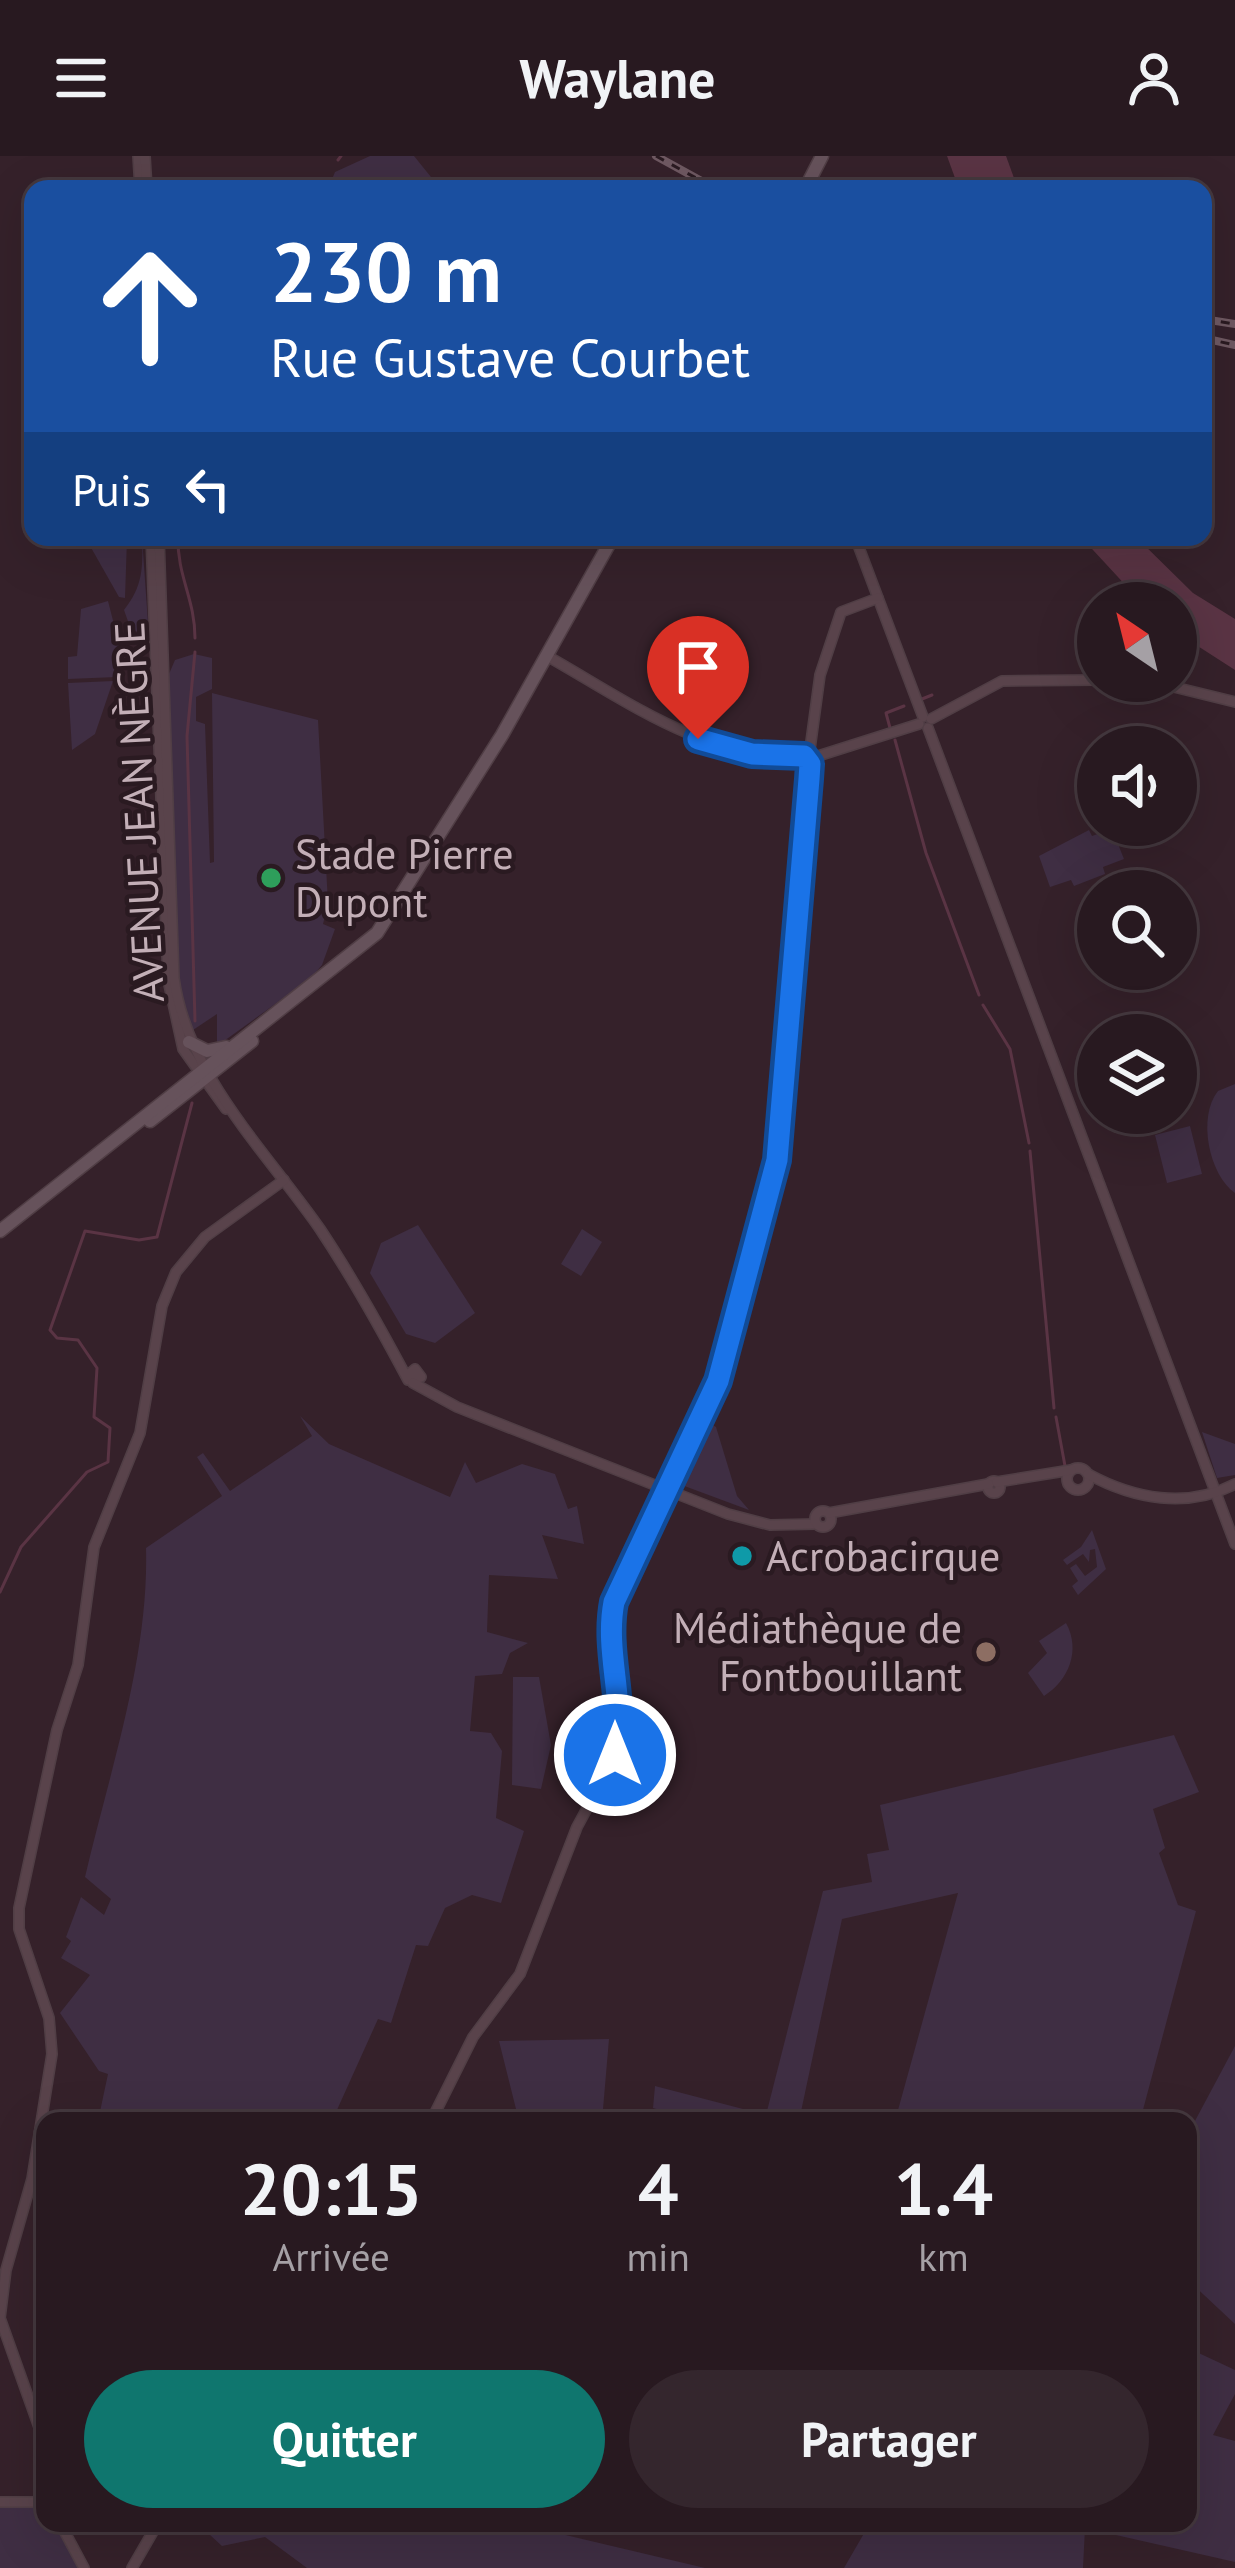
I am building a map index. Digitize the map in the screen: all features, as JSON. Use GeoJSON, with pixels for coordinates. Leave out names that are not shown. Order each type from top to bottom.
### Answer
{"type":"FeatureCollection","features":[{"type":"Feature","properties":{"kind":"main road"},"geometry":{"type":"LineString","coordinates":[[0,1234],[316,984],[388,920],[608,546]]}},
{"type":"Feature","properties":{"kind":"main road"},"geometry":{"type":"LineString","coordinates":[[200,1075],[316,984]]}},
{"type":"Feature","properties":{"kind":"main road"},"geometry":{"type":"LineString","coordinates":[[188,1046],[212,1051],[238,1041]]}},
{"type":"Feature","properties":{"kind":"street","name":"AVENUE JEAN NÈGRE"},"geometry":{"type":"LineString","coordinates":[[155,546],[174,977],[188,1046],[200,1075]]}},
{"type":"Feature","properties":{"kind":"street"},"geometry":{"type":"LineString","coordinates":[[858,546],[1235,1544]]}},
{"type":"Feature","properties":{"kind":"street"},"geometry":{"type":"LineString","coordinates":[[436,2112],[473,2037],[520,1973],[577,1827],[611,1764],[618,1736],[611,1618],[626,1574],[729,1350],[777,1160],[820,675],[841,612],[878,598]]}},
{"type":"Feature","properties":{"kind":"street"},"geometry":{"type":"LineString","coordinates":[[547,656],[698,739],[752,754],[810,756],[925,722],[1002,681],[1077,680]]}},
{"type":"Feature","properties":{"kind":"street"},"geometry":{"type":"LineString","coordinates":[[1197,695],[1235,702]]}},
{"type":"Feature","properties":{"kind":"street","name":"AVENUE JEAN NÈGRE"},"geometry":{"type":"LineString","coordinates":[[188,1046],[200,1075]]}},
{"type":"Feature","properties":{"kind":"street"},"geometry":{"type":"LineString","coordinates":[[200,1075],[335,1252],[394,1357],[413,1377],[458,1407],[754,1517],[816,1520],[825,1527],[830,1516],[1071,1470],[1168,1499],[1216,1493],[1235,1483]]}},
{"type":"Feature","properties":{"kind":"street"},"geometry":{"type":"LineString","coordinates":[[43,2112],[52,2054],[49,2018],[19,1929],[55,1741],[85,1628],[94,1547],[140,1432],[162,1306],[176,1273],[205,1237],[281,1176]]}},
{"type":"Feature","properties":{"kind":"street"},"geometry":{"type":"LineString","coordinates":[[1068,1484],[1071,1470]]}},
{"type":"Feature","properties":{"kind":"street"},"geometry":{"type":"LineString","coordinates":[[994,1486],[1050,1478],[1076,1490],[1092,1479]]}},
{"type":"Feature","properties":{"kind":"street"},"geometry":{"type":"LineString","coordinates":[[1211,1480],[1235,1483]]}},
{"type":"Feature","properties":{"kind":"street"},"geometry":{"type":"LineString","coordinates":[[36,2160],[6,2270],[0,2318],[36,2419]]}},
{"type":"Feature","properties":{"kind":"street"},"geometry":{"type":"LineString","coordinates":[[0,2502],[36,2502]]}},
{"type":"Feature","properties":{"kind":"street"},"geometry":{"type":"LineString","coordinates":[[65,2532],[84,2568]]}},
{"type":"Feature","properties":{"kind":"street"},"geometry":{"type":"LineString","coordinates":[[132,2568],[153,2532]]}},
{"type":"Feature","properties":{"kind":"shaded area"},"geometry":{"type":"Polygon","coordinates":[[[370,156],[414,156],[433,180],[332,180],[335,172],[370,156]]]}},
{"type":"Feature","properties":{"kind":"shaded area"},"geometry":{"type":"Polygon","coordinates":[[[947,156],[1006,156],[1015,180],[956,180],[947,156]]]}},
{"type":"Feature","properties":{"kind":"shaded area"},"geometry":{"type":"Polygon","coordinates":[[[90,546],[127,546],[125,598],[119,597],[90,546]]]}},
{"type":"Feature","properties":{"kind":"shaded area"},"geometry":{"type":"Polygon","coordinates":[[[143,546],[148,623],[139,633],[130,627],[124,610],[135,593],[143,546]]]}},
{"type":"Feature","properties":{"kind":"shaded area"},"geometry":{"type":"Polygon","coordinates":[[[1089,546],[1145,546],[1182,582],[1123,582],[1089,546]]]}},
{"type":"Feature","properties":{"kind":"shaded area"},"geometry":{"type":"Polygon","coordinates":[[[1197,595],[1235,619],[1235,670],[1197,646],[1197,595]]]}},
{"type":"Feature","properties":{"kind":"shaded area"},"geometry":{"type":"Polygon","coordinates":[[[108,601],[119,644],[117,677],[68,679],[68,657],[77,656],[81,609],[108,601]]]}},
{"type":"Feature","properties":{"kind":"shaded area","name":"Stade Pierre Dupont"},"geometry":{"type":"Polygon","coordinates":[[[194,654],[212,658],[212,689],[196,697],[196,721],[205,724],[210,863],[214,862],[212,693],[318,720],[328,903],[323,924],[335,929],[322,965],[310,979],[217,1046],[217,1014],[190,1032],[179,986],[169,674],[175,660],[194,654]]]}},
{"type":"Feature","properties":{"kind":"shaded area"},"geometry":{"type":"Polygon","coordinates":[[[113,681],[95,734],[72,750],[68,683],[113,681]]]}},
{"type":"Feature","properties":{"kind":"shaded area"},"geometry":{"type":"Polygon","coordinates":[[[1077,836],[1077,846],[1119,846],[1124,859],[1104,870],[1077,870],[1074,886],[1071,880],[1050,887],[1039,856],[1077,836]]]}},
{"type":"Feature","properties":{"kind":"shaded area"},"geometry":{"type":"Polygon","coordinates":[[[1235,1084],[1235,1193],[1218,1173],[1207,1130],[1218,1091],[1235,1084]]]}},
{"type":"Feature","properties":{"kind":"shaded area"},"geometry":{"type":"Polygon","coordinates":[[[1192,1134],[1202,1174],[1167,1183],[1155,1135],[1192,1134]]]}},
{"type":"Feature","properties":{"kind":"shaded area"},"geometry":{"type":"Polygon","coordinates":[[[418,1225],[475,1313],[435,1343],[406,1334],[370,1273],[381,1243],[418,1225]]]}},
{"type":"Feature","properties":{"kind":"shaded area"},"geometry":{"type":"Polygon","coordinates":[[[582,1229],[602,1242],[581,1276],[561,1264],[582,1229]]]}},
{"type":"Feature","properties":{"kind":"shaded area"},"geometry":{"type":"Polygon","coordinates":[[[300,1416],[329,1444],[450,1497],[465,1462],[476,1483],[522,1464],[555,1474],[568,1509],[577,1506],[584,1544],[542,1535],[558,1579],[489,1575],[487,1632],[528,1643],[510,1653],[502,1674],[475,1676],[470,1731],[491,1733],[502,1751],[496,1818],[524,1831],[501,1903],[472,1895],[445,1908],[428,1946],[416,1945],[391,2023],[378,2019],[336,2112],[100,2112],[108,2074],[99,2071],[60,2013],[90,1975],[61,1958],[71,1941],[66,1937],[81,1897],[104,1915],[111,1899],[85,1877],[135,1672],[146,1548],[222,1496],[197,1457],[203,1453],[230,1491],[312,1436],[300,1416]]]}},
{"type":"Feature","properties":{"kind":"shaded area"},"geometry":{"type":"Polygon","coordinates":[[[701,1424],[716,1427],[737,1496],[749,1510],[679,1484],[678,1474],[701,1424]]]}},
{"type":"Feature","properties":{"kind":"shaded area"},"geometry":{"type":"Polygon","coordinates":[[[1202,1432],[1235,1444],[1235,1475],[1217,1478],[1202,1432]]]}},
{"type":"Feature","properties":{"kind":"shaded area"},"geometry":{"type":"Polygon","coordinates":[[[1092,1530],[1106,1569],[1078,1595],[1072,1586],[1078,1581],[1070,1568],[1076,1564],[1085,1576],[1097,1567],[1095,1549],[1090,1550],[1089,1562],[1083,1554],[1067,1565],[1063,1560],[1081,1547],[1092,1530]]]}},
{"type":"Feature","properties":{"kind":"shaded area"},"geometry":{"type":"Polygon","coordinates":[[[1066,1623],[1072,1644],[1070,1664],[1044,1696],[1028,1673],[1047,1653],[1039,1641],[1066,1623]]]}},
{"type":"Feature","properties":{"kind":"shaded area"},"geometry":{"type":"Polygon","coordinates":[[[513,1677],[539,1677],[551,1745],[541,1789],[512,1785],[513,1677]]]}},
{"type":"Feature","properties":{"kind":"shaded area"},"geometry":{"type":"Polygon","coordinates":[[[1174,1735],[1199,1792],[1153,1809],[1165,1848],[1159,1853],[1178,1905],[1196,1911],[1142,2112],[897,2112],[958,1893],[842,1919],[801,2112],[767,2112],[823,1891],[872,1882],[867,1854],[889,1850],[880,1805],[1174,1735]]]}},
{"type":"Feature","properties":{"kind":"shaded area"},"geometry":{"type":"Polygon","coordinates":[[[609,2039],[603,2112],[517,2112],[499,2041],[609,2039]]]}},
{"type":"Feature","properties":{"kind":"shaded area"},"geometry":{"type":"Polygon","coordinates":[[[1235,2046],[1235,2324],[1197,2288],[1197,2117],[1235,2046]]]}},
{"type":"Feature","properties":{"kind":"shaded area"},"geometry":{"type":"Polygon","coordinates":[[[655,2086],[755,2112],[666,2112],[653,2108],[655,2086]]]}},
{"type":"Feature","properties":{"kind":"shaded area"},"geometry":{"type":"Polygon","coordinates":[[[1197,2352],[1235,2370],[1235,2394],[1213,2435],[1235,2441],[1235,2562],[1103,2532],[1197,2532],[1197,2352]]]}},
{"type":"Feature","properties":{"kind":"shaded area"},"geometry":{"type":"Polygon","coordinates":[[[0,2506],[36,2506],[36,2532],[61,2532],[79,2568],[0,2568],[0,2506]]]}},
{"type":"Feature","properties":{"kind":"shaded area"},"geometry":{"type":"Polygon","coordinates":[[[207,2532],[557,2532],[705,2568],[307,2568],[265,2537],[222,2546],[207,2532]]]}},
{"type":"Feature","properties":{"kind":"shaded area"},"geometry":{"type":"Polygon","coordinates":[[[865,2532],[1085,2532],[1083,2568],[844,2568],[865,2532]]]}},
{"type":"Feature","properties":{"kind":"waterway"},"geometry":{"type":"LineString","coordinates":[[338,160],[341,156]]}},
{"type":"Feature","properties":{"kind":"waterway"},"geometry":{"type":"LineString","coordinates":[[179,546],[195,638]]}},
{"type":"Feature","properties":{"kind":"waterway"},"geometry":{"type":"LineString","coordinates":[[195,652],[187,736],[195,1021]]}},
{"type":"Feature","properties":{"kind":"waterway"},"geometry":{"type":"LineString","coordinates":[[922,699],[932,695]]}},
{"type":"Feature","properties":{"kind":"waterway"},"geometry":{"type":"LineString","coordinates":[[890,728],[886,713],[904,706]]}},
{"type":"Feature","properties":{"kind":"waterway"},"geometry":{"type":"LineString","coordinates":[[895,740],[926,853],[979,995]]}},
{"type":"Feature","properties":{"kind":"waterway"},"geometry":{"type":"LineString","coordinates":[[983,1005],[1010,1049],[1029,1143]]}},
{"type":"Feature","properties":{"kind":"waterway"},"geometry":{"type":"LineString","coordinates":[[0,1592],[21,1547],[87,1472],[108,1462],[110,1428],[94,1417],[97,1368],[78,1340],[57,1338],[50,1330],[85,1231],[139,1240],[157,1237],[192,1103]]}},
{"type":"Feature","properties":{"kind":"waterway"},"geometry":{"type":"LineString","coordinates":[[1030,1151],[1054,1408]]}},
{"type":"Feature","properties":{"kind":"waterway"},"geometry":{"type":"LineString","coordinates":[[1056,1417],[1065,1466]]}},
{"type":"Feature","properties":{"kind":"railway"},"geometry":{"type":"LineString","coordinates":[[656,156],[700,180]]}},
{"type":"Feature","properties":{"kind":"railway"},"geometry":{"type":"LineString","coordinates":[[1212,320],[1235,324]]}},
{"type":"Feature","properties":{"kind":"railway"},"geometry":{"type":"LineString","coordinates":[[1212,340],[1235,345]]}},
{"type":"Feature","properties":{"kind":"place","name":"Stade Pierre Dupont"},"geometry":{"type":"Point","coordinates":[271,878]}},
{"type":"Feature","properties":{"kind":"place","name":"Acrobacirque"},"geometry":{"type":"Point","coordinates":[742,1556]}},
{"type":"Feature","properties":{"kind":"place","name":"Médiathèque de Fontbouillant"},"geometry":{"type":"Point","coordinates":[986,1652]}},
{"type":"Feature","properties":{"kind":"route"},"geometry":{"type":"LineString","coordinates":[[615,1755],[618,1736],[610,1634],[614,1602],[718,1381],[777,1160],[809,779],[810,764],[804,756],[752,754],[698,739]]}}]}
